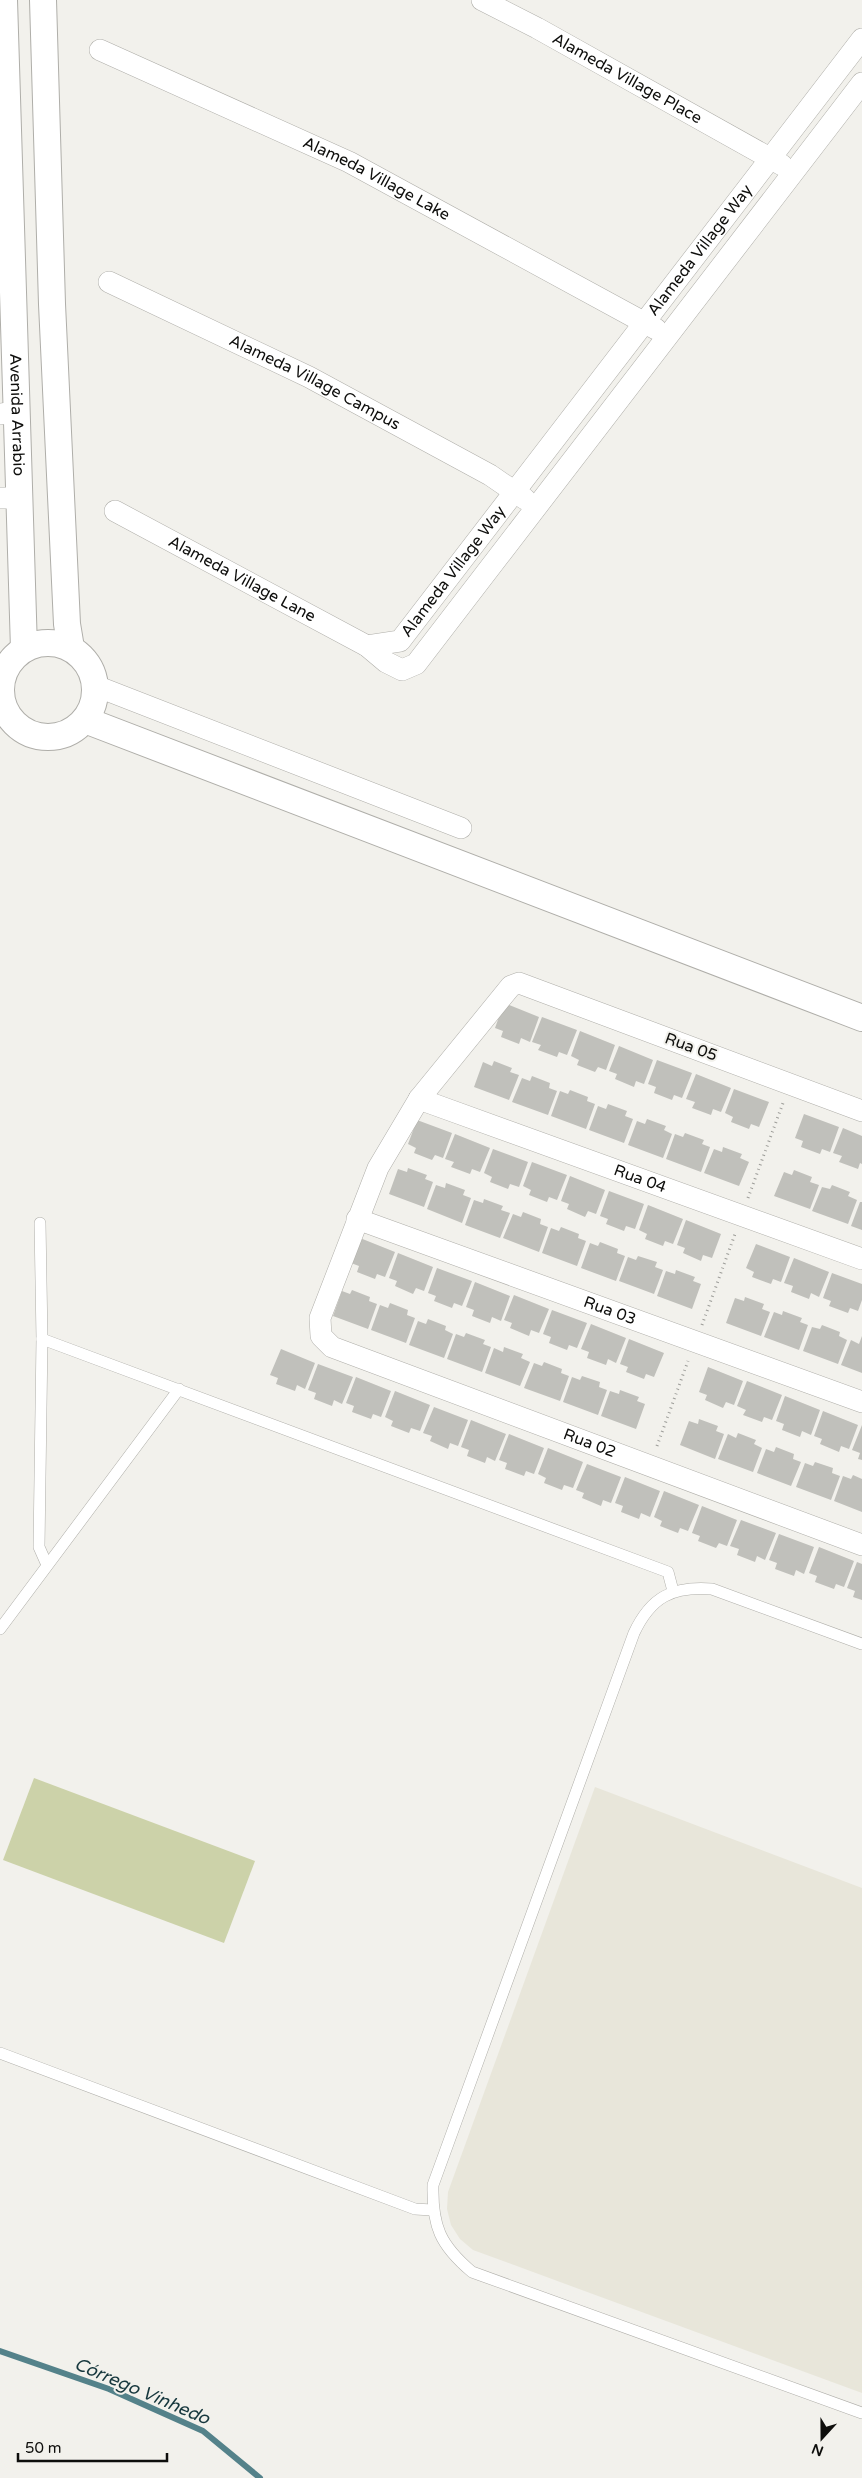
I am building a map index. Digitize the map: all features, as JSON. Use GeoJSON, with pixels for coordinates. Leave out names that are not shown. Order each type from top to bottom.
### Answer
{"type":"FeatureCollection","features":[{"type":"Feature","properties":{"kind":"street","name":"Avenida Arrabio"},"geometry":{"type":"LineString","coordinates":[[4,0],[12,302],[8,413],[10,660]]}},
{"type":"Feature","properties":{"kind":"street"},"geometry":{"type":"LineString","coordinates":[[43,0],[52,304],[67,624],[71,648]]}},
{"type":"Feature","properties":{"kind":"street","name":"Alameda Village Place"},"geometry":{"type":"LineString","coordinates":[[482,0],[537,28],[794,172]]}},
{"type":"Feature","properties":{"kind":"street","name":"Alameda Village Way"},"geometry":{"type":"LineString","coordinates":[[367,646],[400,641],[862,39]]}},
{"type":"Feature","properties":{"kind":"street","name":"Alameda Village Lake"},"geometry":{"type":"LineString","coordinates":[[100,50],[349,162],[668,336]]}},
{"type":"Feature","properties":{"kind":"street","name":"Alameda Village Way"},"geometry":{"type":"LineString","coordinates":[[367,646],[386,662],[402,670],[416,664],[862,83]]}},
{"type":"Feature","properties":{"kind":"street","name":"Alameda Village Campus"},"geometry":{"type":"LineString","coordinates":[[109,282],[309,377],[490,475],[537,506]]}},
{"type":"Feature","properties":{"kind":"street"},"geometry":{"type":"LineString","coordinates":[[12,302],[25,306],[52,304]]}},
{"type":"Feature","properties":{"kind":"street","name":"Alameda Village Lane"},"geometry":{"type":"LineString","coordinates":[[115,511],[367,646]]}},
{"type":"Feature","properties":{"kind":"street"},"geometry":{"type":"LineString","coordinates":[[48,642],[71,648],[88,664],[96,686],[95,698],[85,720],[76,728],[52,737],[34,734],[17,725],[3,704],[2,679],[10,660],[48,642]]}},
{"type":"Feature","properties":{"kind":"street"},"geometry":{"type":"LineString","coordinates":[[96,686],[460,828]]}},
{"type":"Feature","properties":{"kind":"street"},"geometry":{"type":"LineString","coordinates":[[85,720],[862,1018]]}},
{"type":"Feature","properties":{"kind":"street","name":"Rua 05"},"geometry":{"type":"LineString","coordinates":[[419,1099],[506,991],[520,983],[862,1111]]}},
{"type":"Feature","properties":{"kind":"street"},"geometry":{"type":"LineString","coordinates":[[357,1219],[378,1168],[419,1099]]}},
{"type":"Feature","properties":{"kind":"street","name":"Rua 04"},"geometry":{"type":"LineString","coordinates":[[419,1099],[862,1259]]}},
{"type":"Feature","properties":{"kind":"street","name":"Rua 02"},"geometry":{"type":"LineString","coordinates":[[357,1219],[320,1318],[321,1336],[332,1348],[862,1545]]}},
{"type":"Feature","properties":{"kind":"street","name":"Rua 03"},"geometry":{"type":"LineString","coordinates":[[357,1219],[862,1402]]}},
{"type":"Feature","properties":{"kind":"lane"},"geometry":{"type":"LineString","coordinates":[[40,1223],[42,1339],[39,1547],[47,1565]]}},
{"type":"Feature","properties":{"kind":"lane"},"geometry":{"type":"LineString","coordinates":[[42,1339],[668,1572],[673,1591]]}},
{"type":"Feature","properties":{"kind":"lane"},"geometry":{"type":"LineString","coordinates":[[0,1629],[179,1390]]}},
{"type":"Feature","properties":{"kind":"lane"},"geometry":{"type":"LineString","coordinates":[[862,1644],[712,1589],[692,1587],[673,1591],[656,1601],[642,1615],[433,2184],[432,2210],[439,2234],[453,2256],[472,2272],[862,2413]]}},
{"type":"Feature","properties":{"kind":"lane"},"geometry":{"type":"LineString","coordinates":[[0,2053],[415,2209],[432,2210]]}},
{"type":"Feature","properties":{"kind":"path"},"geometry":{"type":"LineString","coordinates":[[650,1466],[790,1084]]}},
{"type":"Feature","properties":{"kind":"shaded area"},"geometry":{"type":"Polygon","coordinates":[[[595,1787],[862,1888],[862,2393],[473,2250],[460,2239],[451,2225],[447,2209],[448,2192],[595,1787]]]}},
{"type":"Feature","properties":{"kind":"green space"},"geometry":{"type":"Polygon","coordinates":[[[34,1778],[255,1861],[224,1943],[3,1860],[34,1778]]]}},
{"type":"Feature","properties":{"kind":"building"},"geometry":{"type":"Polygon","coordinates":[[[504,1003],[539,1017],[530,1042],[521,1038],[519,1044],[501,1037],[503,1031],[495,1028],[504,1003]]]}},
{"type":"Feature","properties":{"kind":"building"},"geometry":{"type":"Polygon","coordinates":[[[542,1017],[577,1030],[567,1055],[559,1052],[557,1057],[538,1050],[541,1045],[532,1042],[542,1017]]]}},
{"type":"Feature","properties":{"kind":"building"},"geometry":{"type":"Polygon","coordinates":[[[580,1031],[615,1045],[606,1070],[598,1067],[595,1072],[577,1065],[579,1060],[571,1056],[580,1031]]]}},
{"type":"Feature","properties":{"kind":"building"},"geometry":{"type":"Polygon","coordinates":[[[619,1046],[653,1060],[644,1084],[636,1081],[634,1087],[615,1079],[617,1074],[609,1071],[619,1046]]]}},
{"type":"Feature","properties":{"kind":"building"},"geometry":{"type":"Polygon","coordinates":[[[657,1060],[692,1073],[682,1098],[674,1095],[672,1100],[654,1093],[656,1087],[648,1084],[657,1060]]]}},
{"type":"Feature","properties":{"kind":"building"},"geometry":{"type":"Polygon","coordinates":[[[494,1061],[512,1068],[510,1072],[519,1075],[509,1100],[474,1087],[483,1062],[492,1066],[494,1061]]]}},
{"type":"Feature","properties":{"kind":"building"},"geometry":{"type":"Polygon","coordinates":[[[696,1074],[731,1088],[721,1112],[713,1109],[711,1115],[692,1108],[695,1102],[686,1099],[696,1074]]]}},
{"type":"Feature","properties":{"kind":"building"},"geometry":{"type":"Polygon","coordinates":[[[532,1076],[550,1083],[549,1088],[557,1091],[548,1115],[512,1102],[522,1078],[530,1081],[532,1076]]]}},
{"type":"Feature","properties":{"kind":"building"},"geometry":{"type":"Polygon","coordinates":[[[734,1089],[769,1102],[759,1127],[751,1124],[749,1129],[731,1122],[733,1117],[725,1113],[734,1089]]]}},
{"type":"Feature","properties":{"kind":"building"},"geometry":{"type":"Polygon","coordinates":[[[570,1090],[588,1097],[587,1101],[595,1104],[586,1129],[551,1116],[560,1091],[568,1094],[570,1090]]]}},
{"type":"Feature","properties":{"kind":"building"},"geometry":{"type":"Polygon","coordinates":[[[608,1104],[627,1111],[625,1116],[633,1119],[624,1143],[589,1130],[598,1106],[606,1109],[608,1104]]]}},
{"type":"Feature","properties":{"kind":"building"},"geometry":{"type":"Polygon","coordinates":[[[804,1114],[839,1127],[830,1152],[822,1149],[820,1154],[801,1147],[803,1141],[795,1138],[804,1114]]]}},
{"type":"Feature","properties":{"kind":"building"},"geometry":{"type":"Polygon","coordinates":[[[647,1119],[666,1126],[664,1130],[672,1134],[663,1158],[628,1145],[637,1121],[645,1124],[647,1119]]]}},
{"type":"Feature","properties":{"kind":"building"},"geometry":{"type":"Polygon","coordinates":[[[417,1120],[452,1133],[443,1158],[435,1155],[432,1160],[414,1153],[416,1148],[408,1144],[417,1120]]]}},
{"type":"Feature","properties":{"kind":"building"},"geometry":{"type":"Polygon","coordinates":[[[843,1128],[862,1136],[862,1164],[860,1163],[858,1169],[839,1162],[842,1156],[833,1153],[843,1128]]]}},
{"type":"Feature","properties":{"kind":"building"},"geometry":{"type":"Polygon","coordinates":[[[685,1133],[704,1140],[702,1144],[710,1147],[701,1172],[666,1159],[675,1134],[683,1137],[685,1133]]]}},
{"type":"Feature","properties":{"kind":"building"},"geometry":{"type":"Polygon","coordinates":[[[455,1134],[490,1148],[480,1172],[472,1169],[470,1174],[451,1167],[454,1162],[445,1159],[455,1134]]]}},
{"type":"Feature","properties":{"kind":"building"},"geometry":{"type":"Polygon","coordinates":[[[723,1147],[742,1154],[740,1158],[749,1162],[739,1186],[704,1173],[714,1149],[722,1152],[723,1147]]]}},
{"type":"Feature","properties":{"kind":"building"},"geometry":{"type":"Polygon","coordinates":[[[493,1149],[528,1162],[519,1187],[510,1184],[508,1189],[490,1182],[492,1177],[484,1173],[493,1149]]]}},
{"type":"Feature","properties":{"kind":"building"},"geometry":{"type":"Polygon","coordinates":[[[532,1162],[567,1175],[557,1200],[549,1197],[547,1202],[529,1195],[531,1190],[523,1186],[532,1162]]]}},
{"type":"Feature","properties":{"kind":"building"},"geometry":{"type":"Polygon","coordinates":[[[408,1168],[427,1175],[425,1179],[433,1182],[424,1207],[389,1194],[398,1169],[407,1172],[408,1168]]]}},
{"type":"Feature","properties":{"kind":"building"},"geometry":{"type":"Polygon","coordinates":[[[794,1170],[812,1177],[810,1182],[819,1185],[810,1209],[774,1196],[784,1172],[792,1175],[794,1170]]]}},
{"type":"Feature","properties":{"kind":"building"},"geometry":{"type":"Polygon","coordinates":[[[570,1176],[605,1190],[596,1214],[588,1211],[585,1217],[567,1209],[569,1204],[561,1201],[570,1176]]]}},
{"type":"Feature","properties":{"kind":"building"},"geometry":{"type":"Polygon","coordinates":[[[446,1183],[465,1190],[463,1195],[471,1198],[462,1223],[427,1209],[436,1185],[445,1188],[446,1183]]]}},
{"type":"Feature","properties":{"kind":"building"},"geometry":{"type":"Polygon","coordinates":[[[832,1185],[850,1192],[848,1196],[857,1200],[848,1224],[812,1211],[822,1187],[830,1189],[832,1185]]]}},
{"type":"Feature","properties":{"kind":"building"},"geometry":{"type":"Polygon","coordinates":[[[609,1191],[644,1204],[635,1229],[626,1226],[624,1231],[606,1224],[608,1219],[600,1216],[609,1191]]]}},
{"type":"Feature","properties":{"kind":"building"},"geometry":{"type":"Polygon","coordinates":[[[484,1199],[503,1206],[501,1210],[510,1213],[500,1238],[465,1225],[474,1200],[483,1203],[484,1199]]]}},
{"type":"Feature","properties":{"kind":"building"},"geometry":{"type":"Polygon","coordinates":[[[860,1202],[862,1202],[862,1230],[851,1226],[860,1202]]]}},
{"type":"Feature","properties":{"kind":"building"},"geometry":{"type":"Polygon","coordinates":[[[648,1205],[683,1219],[673,1244],[665,1241],[663,1246],[645,1239],[647,1234],[639,1230],[648,1205]]]}},
{"type":"Feature","properties":{"kind":"building"},"geometry":{"type":"Polygon","coordinates":[[[523,1212],[541,1219],[540,1224],[548,1227],[539,1252],[503,1238],[513,1214],[521,1217],[523,1212]]]}},
{"type":"Feature","properties":{"kind":"building"},"geometry":{"type":"Polygon","coordinates":[[[686,1220],[721,1234],[712,1258],[703,1255],[701,1261],[683,1253],[685,1248],[677,1245],[686,1220]]]}},
{"type":"Feature","properties":{"kind":"building"},"geometry":{"type":"Polygon","coordinates":[[[561,1227],[579,1234],[578,1238],[586,1241],[577,1266],[542,1253],[551,1228],[559,1231],[561,1227]]]}},
{"type":"Feature","properties":{"kind":"building"},"geometry":{"type":"Polygon","coordinates":[[[360,1238],[395,1252],[385,1277],[377,1274],[375,1279],[357,1272],[359,1266],[351,1263],[360,1238]]]}},
{"type":"Feature","properties":{"kind":"building"},"geometry":{"type":"Polygon","coordinates":[[[600,1242],[618,1249],[617,1253],[625,1256],[616,1281],[581,1268],[590,1243],[598,1246],[600,1242]]]}},
{"type":"Feature","properties":{"kind":"building"},"geometry":{"type":"Polygon","coordinates":[[[756,1244],[790,1257],[781,1282],[773,1279],[771,1284],[752,1277],[754,1272],[746,1268],[756,1244]]]}},
{"type":"Feature","properties":{"kind":"building"},"geometry":{"type":"Polygon","coordinates":[[[398,1253],[433,1267],[424,1291],[416,1288],[413,1294],[395,1286],[397,1281],[389,1278],[398,1253]]]}},
{"type":"Feature","properties":{"kind":"building"},"geometry":{"type":"Polygon","coordinates":[[[638,1256],[657,1262],[655,1267],[663,1270],[654,1294],[619,1281],[628,1257],[636,1260],[638,1256]]]}},
{"type":"Feature","properties":{"kind":"building"},"geometry":{"type":"Polygon","coordinates":[[[794,1258],[829,1272],[819,1297],[811,1293],[809,1299],[791,1292],[793,1286],[784,1283],[794,1258]]]}},
{"type":"Feature","properties":{"kind":"building"},"geometry":{"type":"Polygon","coordinates":[[[437,1268],[472,1281],[462,1306],[454,1303],[452,1308],[434,1301],[436,1296],[428,1293],[437,1268]]]}},
{"type":"Feature","properties":{"kind":"building"},"geometry":{"type":"Polygon","coordinates":[[[676,1270],[695,1277],[693,1281],[701,1284],[692,1309],[657,1296],[666,1271],[675,1274],[676,1270]]]}},
{"type":"Feature","properties":{"kind":"building"},"geometry":{"type":"Polygon","coordinates":[[[832,1273],[862,1284],[862,1300],[858,1311],[850,1308],[848,1313],[829,1306],[831,1301],[823,1298],[832,1273]]]}},
{"type":"Feature","properties":{"kind":"building"},"geometry":{"type":"Polygon","coordinates":[[[475,1282],[510,1296],[501,1321],[492,1317],[490,1323],[472,1316],[474,1310],[466,1307],[475,1282]]]}},
{"type":"Feature","properties":{"kind":"building"},"geometry":{"type":"Polygon","coordinates":[[[352,1290],[370,1297],[369,1301],[377,1304],[368,1329],[333,1316],[342,1291],[350,1294],[352,1290]]]}},
{"type":"Feature","properties":{"kind":"building"},"geometry":{"type":"Polygon","coordinates":[[[514,1295],[549,1309],[539,1333],[531,1330],[529,1336],[510,1328],[512,1323],[504,1320],[514,1295]]]}},
{"type":"Feature","properties":{"kind":"building"},"geometry":{"type":"Polygon","coordinates":[[[745,1297],[764,1304],[762,1309],[770,1312],[761,1336],[726,1323],[735,1298],[744,1301],[745,1297]]]}},
{"type":"Feature","properties":{"kind":"building"},"geometry":{"type":"Polygon","coordinates":[[[390,1303],[408,1310],[407,1315],[415,1318],[406,1343],[371,1330],[380,1305],[388,1308],[390,1303]]]}},
{"type":"Feature","properties":{"kind":"building"},"geometry":{"type":"Polygon","coordinates":[[[552,1310],[587,1323],[577,1348],[569,1345],[567,1350],[549,1343],[551,1337],[543,1334],[552,1310]]]}},
{"type":"Feature","properties":{"kind":"building"},"geometry":{"type":"Polygon","coordinates":[[[783,1311],[802,1318],[800,1322],[808,1325],[799,1350],[764,1337],[774,1312],[782,1315],[783,1311]]]}},
{"type":"Feature","properties":{"kind":"building"},"geometry":{"type":"Polygon","coordinates":[[[428,1319],[446,1326],[445,1330],[453,1334],[444,1358],[409,1345],[418,1321],[426,1324],[428,1319]]]}},
{"type":"Feature","properties":{"kind":"building"},"geometry":{"type":"Polygon","coordinates":[[[591,1324],[626,1338],[616,1363],[608,1359],[606,1365],[587,1358],[589,1352],[581,1349],[591,1324]]]}},
{"type":"Feature","properties":{"kind":"building"},"geometry":{"type":"Polygon","coordinates":[[[822,1325],[840,1332],[839,1336],[847,1340],[838,1364],[803,1351],[812,1327],[820,1329],[822,1325]]]}},
{"type":"Feature","properties":{"kind":"building"},"geometry":{"type":"Polygon","coordinates":[[[466,1333],[485,1340],[483,1344],[491,1347],[482,1372],[447,1359],[456,1334],[464,1337],[466,1333]]]}},
{"type":"Feature","properties":{"kind":"building"},"geometry":{"type":"Polygon","coordinates":[[[862,1336],[862,1373],[841,1365],[851,1340],[859,1344],[862,1336]]]}},
{"type":"Feature","properties":{"kind":"building"},"geometry":{"type":"Polygon","coordinates":[[[629,1339],[664,1353],[654,1377],[646,1374],[644,1379],[626,1372],[628,1367],[620,1364],[629,1339]]]}},
{"type":"Feature","properties":{"kind":"building"},"geometry":{"type":"Polygon","coordinates":[[[504,1347],[523,1354],[521,1358],[530,1362],[520,1386],[485,1373],[494,1348],[503,1352],[504,1347]]]}},
{"type":"Feature","properties":{"kind":"building"},"geometry":{"type":"Polygon","coordinates":[[[281,1349],[315,1363],[305,1389],[297,1385],[295,1391],[276,1384],[278,1378],[270,1375],[281,1349]]]}},
{"type":"Feature","properties":{"kind":"building"},"geometry":{"type":"Polygon","coordinates":[[[544,1362],[562,1369],[561,1373],[569,1376],[560,1401],[524,1388],[534,1363],[542,1366],[544,1362]]]}},
{"type":"Feature","properties":{"kind":"building"},"geometry":{"type":"Polygon","coordinates":[[[318,1364],[353,1377],[342,1404],[334,1400],[332,1406],[314,1399],[316,1393],[308,1390],[318,1364]]]}},
{"type":"Feature","properties":{"kind":"building"},"geometry":{"type":"Polygon","coordinates":[[[708,1367],[743,1381],[734,1405],[726,1402],[723,1408],[705,1400],[707,1395],[699,1392],[708,1367]]]}},
{"type":"Feature","properties":{"kind":"building"},"geometry":{"type":"Polygon","coordinates":[[[582,1376],[600,1382],[599,1387],[607,1390],[598,1415],[563,1402],[572,1377],[580,1380],[582,1376]]]}},
{"type":"Feature","properties":{"kind":"building"},"geometry":{"type":"Polygon","coordinates":[[[356,1377],[391,1391],[381,1417],[373,1414],[371,1419],[352,1412],[354,1406],[346,1403],[356,1377]]]}},
{"type":"Feature","properties":{"kind":"building"},"geometry":{"type":"Polygon","coordinates":[[[747,1381],[782,1395],[772,1420],[764,1417],[762,1422],[743,1415],[746,1410],[737,1406],[747,1381]]]}},
{"type":"Feature","properties":{"kind":"building"},"geometry":{"type":"Polygon","coordinates":[[[620,1390],[639,1397],[637,1401],[645,1404],[636,1429],[601,1416],[610,1391],[619,1394],[620,1390]]]}},
{"type":"Feature","properties":{"kind":"building"},"geometry":{"type":"Polygon","coordinates":[[[395,1391],[430,1405],[420,1431],[411,1428],[409,1433],[391,1426],[393,1421],[385,1417],[395,1391]]]}},
{"type":"Feature","properties":{"kind":"building"},"geometry":{"type":"Polygon","coordinates":[[[785,1396],[820,1410],[811,1435],[802,1431],[800,1437],[782,1430],[784,1424],[776,1421],[785,1396]]]}},
{"type":"Feature","properties":{"kind":"building"},"geometry":{"type":"Polygon","coordinates":[[[434,1407],[468,1420],[458,1446],[450,1443],[448,1449],[430,1441],[432,1436],[423,1433],[434,1407]]]}},
{"type":"Feature","properties":{"kind":"building"},"geometry":{"type":"Polygon","coordinates":[[[823,1411],[858,1425],[849,1449],[841,1446],[839,1452],[820,1444],[822,1439],[814,1436],[823,1411]]]}},
{"type":"Feature","properties":{"kind":"building"},"geometry":{"type":"Polygon","coordinates":[[[699,1419],[718,1426],[716,1431],[724,1434],[715,1459],[680,1445],[689,1421],[698,1424],[699,1419]]]}},
{"type":"Feature","properties":{"kind":"building"},"geometry":{"type":"Polygon","coordinates":[[[471,1420],[506,1434],[495,1461],[487,1457],[485,1463],[467,1456],[469,1450],[461,1447],[471,1420]]]}},
{"type":"Feature","properties":{"kind":"building"},"geometry":{"type":"Polygon","coordinates":[[[862,1425],[862,1460],[858,1459],[860,1453],[852,1450],[862,1425]]]}},
{"type":"Feature","properties":{"kind":"building"},"geometry":{"type":"Polygon","coordinates":[[[738,1433],[756,1440],[754,1444],[762,1448],[753,1472],[718,1459],[728,1434],[736,1438],[738,1433]]]}},
{"type":"Feature","properties":{"kind":"building"},"geometry":{"type":"Polygon","coordinates":[[[509,1434],[544,1448],[534,1474],[526,1471],[524,1476],[505,1469],[507,1463],[499,1460],[509,1434]]]}},
{"type":"Feature","properties":{"kind":"building"},"geometry":{"type":"Polygon","coordinates":[[[776,1447],[794,1454],[793,1459],[801,1462],[791,1486],[757,1473],[766,1449],[774,1452],[776,1447]]]}},
{"type":"Feature","properties":{"kind":"building"},"geometry":{"type":"Polygon","coordinates":[[[548,1448],[583,1462],[573,1488],[564,1485],[562,1490],[544,1483],[546,1478],[538,1474],[548,1448]]]}},
{"type":"Feature","properties":{"kind":"building"},"geometry":{"type":"Polygon","coordinates":[[[815,1462],[833,1468],[832,1473],[840,1476],[831,1500],[796,1487],[805,1463],[813,1466],[815,1462]]]}},
{"type":"Feature","properties":{"kind":"building"},"geometry":{"type":"Polygon","coordinates":[[[587,1464],[621,1477],[611,1503],[603,1500],[601,1506],[582,1498],[584,1493],[576,1490],[587,1464]]]}},
{"type":"Feature","properties":{"kind":"building"},"geometry":{"type":"Polygon","coordinates":[[[853,1475],[862,1479],[862,1512],[834,1501],[843,1476],[851,1479],[853,1475]]]}},
{"type":"Feature","properties":{"kind":"building"},"geometry":{"type":"Polygon","coordinates":[[[625,1477],[660,1491],[650,1517],[641,1513],[639,1519],[621,1512],[623,1506],[615,1503],[625,1477]]]}},
{"type":"Feature","properties":{"kind":"building"},"geometry":{"type":"Polygon","coordinates":[[[664,1491],[699,1505],[688,1531],[680,1528],[678,1533],[660,1526],[662,1521],[654,1517],[664,1491]]]}},
{"type":"Feature","properties":{"kind":"building"},"geometry":{"type":"Polygon","coordinates":[[[702,1506],[737,1520],[727,1546],[719,1543],[716,1548],[698,1541],[700,1536],[692,1533],[702,1506]]]}},
{"type":"Feature","properties":{"kind":"building"},"geometry":{"type":"Polygon","coordinates":[[[741,1520],[776,1533],[765,1560],[757,1556],[755,1562],[737,1555],[739,1549],[730,1546],[741,1520]]]}},
{"type":"Feature","properties":{"kind":"building"},"geometry":{"type":"Polygon","coordinates":[[[779,1534],[814,1547],[804,1574],[796,1570],[794,1576],[775,1569],[777,1563],[769,1560],[779,1534]]]}},
{"type":"Feature","properties":{"kind":"building"},"geometry":{"type":"Polygon","coordinates":[[[819,1547],[854,1561],[844,1587],[836,1584],[834,1589],[815,1582],[817,1576],[809,1573],[819,1547]]]}},
{"type":"Feature","properties":{"kind":"building"},"geometry":{"type":"Polygon","coordinates":[[[857,1562],[862,1564],[862,1600],[853,1597],[855,1591],[847,1588],[857,1562]]]}},
{"type":"Feature","properties":{"kind":"waterway","name":"Córrego Vinhedo"},"geometry":{"type":"LineString","coordinates":[[0,2351],[109,2389],[203,2431],[260,2478]]}}]}
